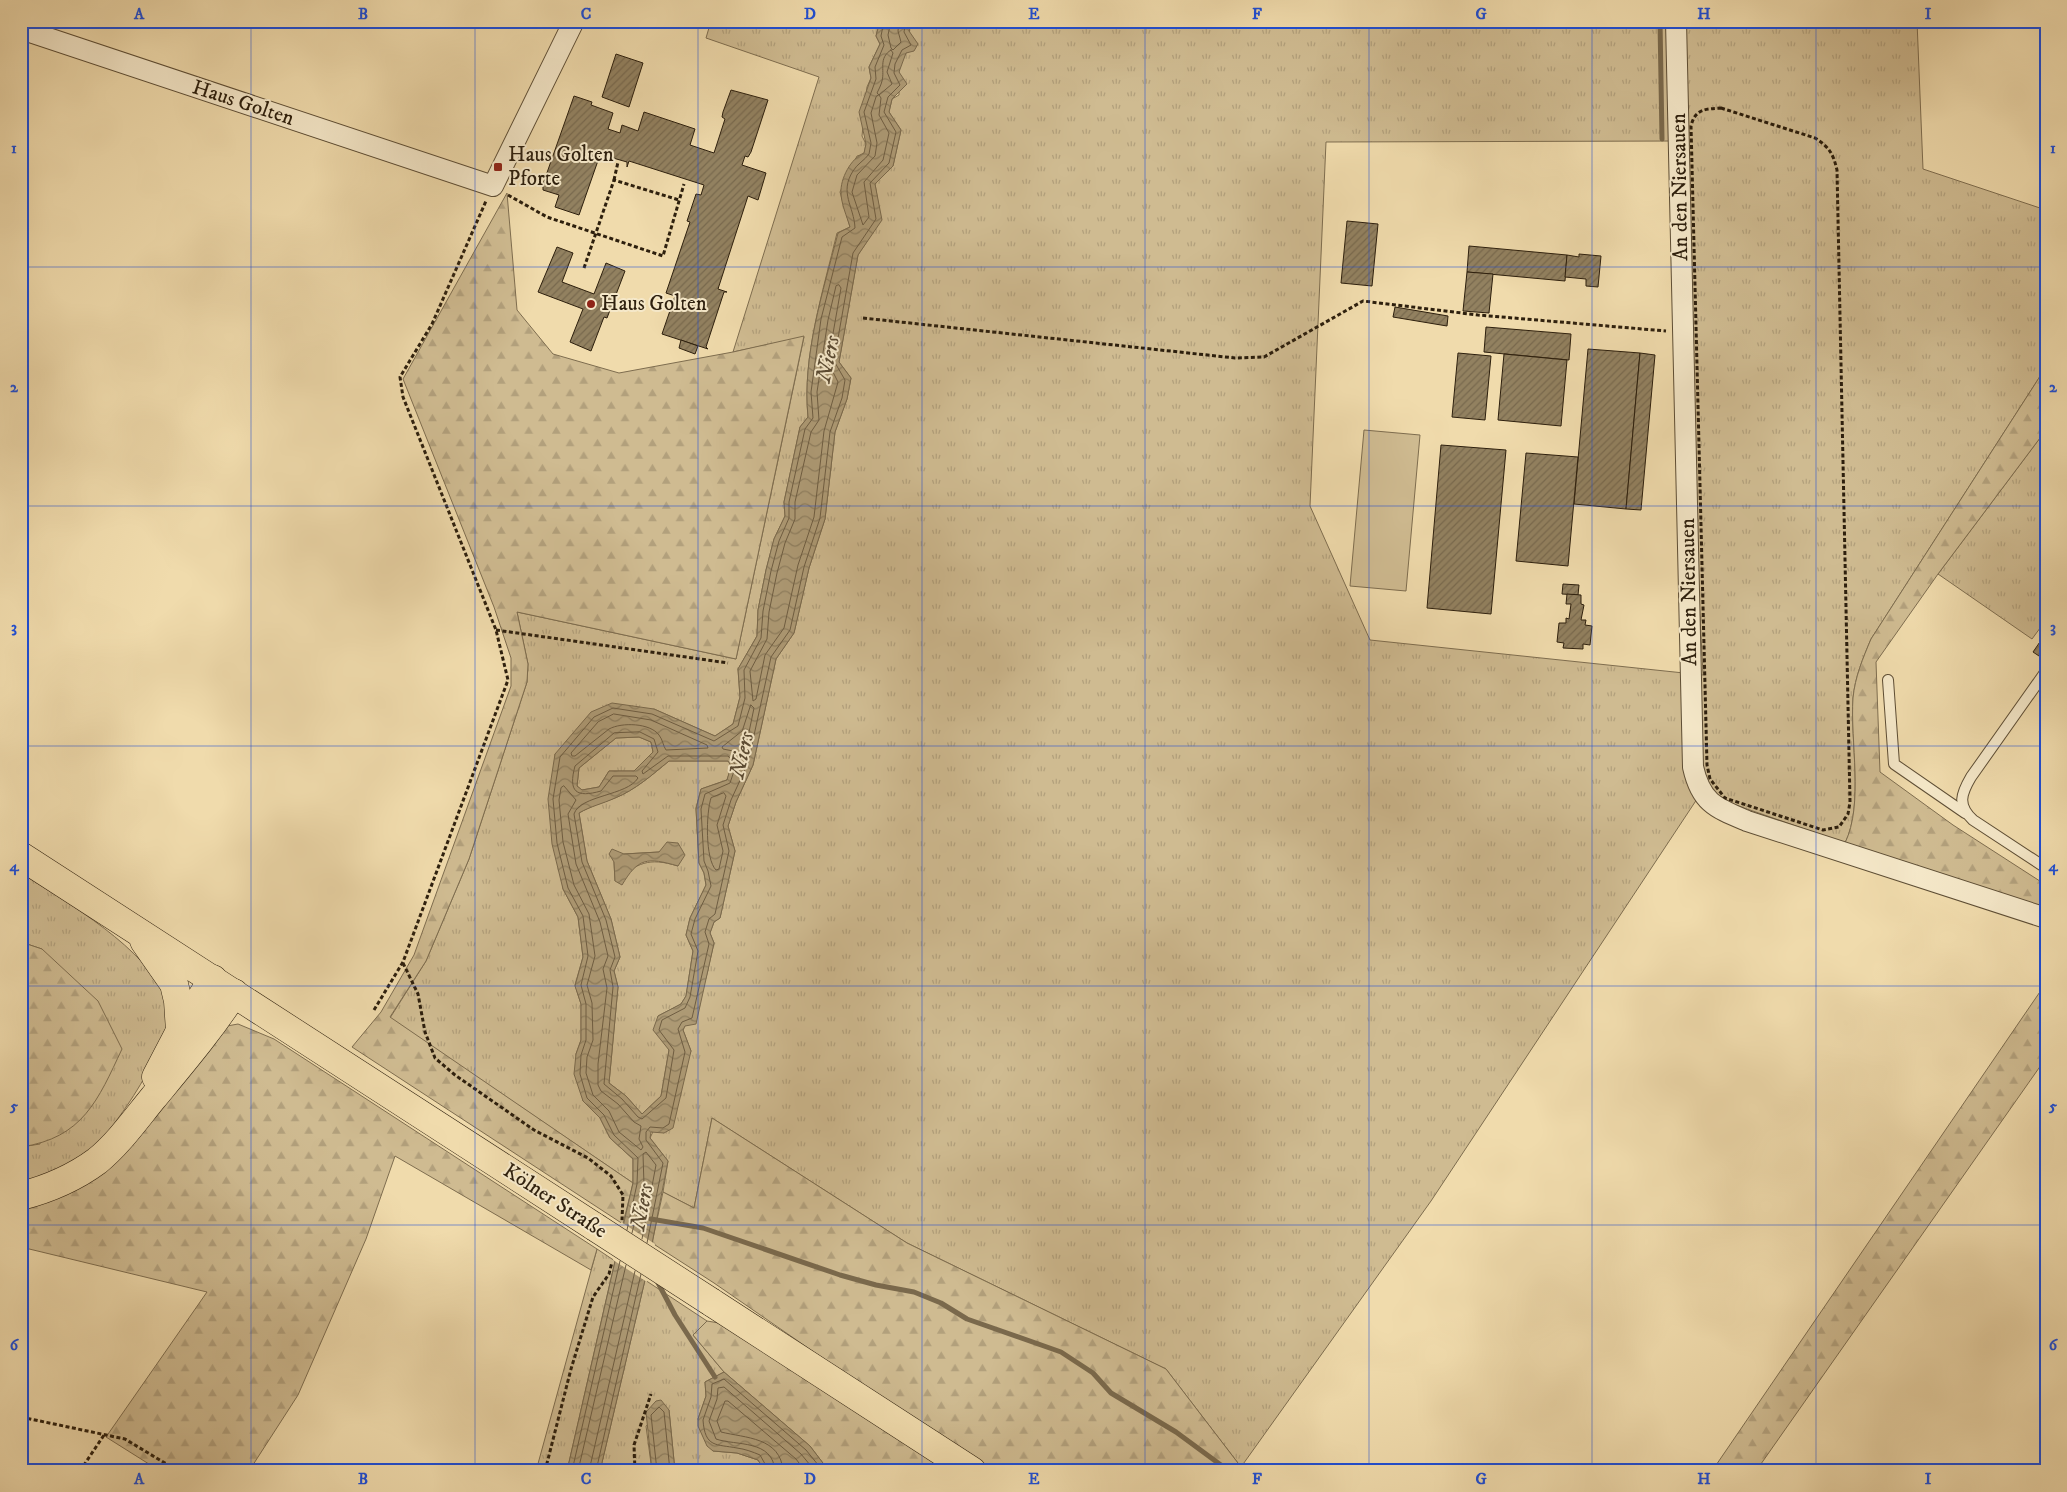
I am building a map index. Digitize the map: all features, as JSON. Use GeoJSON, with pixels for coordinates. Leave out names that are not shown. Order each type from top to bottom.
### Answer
{"type":"FeatureCollection","features":[{"type":"Feature","properties":{"kind":"main road","name":"Kölner Straße"},"geometry":{"type":"LineString","coordinates":[[21,856],[972,1471]]}},
{"type":"Feature","properties":{"kind":"main road"},"geometry":{"type":"LineString","coordinates":[[138,931],[174,984],[178,1001],[180,1031]]}},
{"type":"Feature","properties":{"kind":"main road"},"geometry":{"type":"LineString","coordinates":[[135,1120],[180,1031],[224,986]]}},
{"type":"Feature","properties":{"kind":"main road"},"geometry":{"type":"LineString","coordinates":[[21,1196],[48,1189],[97,1161],[135,1120],[212,1027],[224,986]]}},
{"type":"Feature","properties":{"kind":"street"},"geometry":{"type":"LineString","coordinates":[[493,186],[574,21]]}},
{"type":"Feature","properties":{"kind":"street","name":"An den Niersauen"},"geometry":{"type":"LineString","coordinates":[[1676,21],[1693,767],[1697,784],[1705,798],[1718,809],[1747,821],[2046,918]]}},
{"type":"Feature","properties":{"kind":"street","name":"Haus Golten"},"geometry":{"type":"LineString","coordinates":[[21,29],[493,186]]}},
{"type":"Feature","properties":{"kind":"lane"},"geometry":{"type":"LineString","coordinates":[[1965,813],[1962,804],[1962,792],[2046,671]]}},
{"type":"Feature","properties":{"kind":"lane"},"geometry":{"type":"LineString","coordinates":[[1888,680],[1894,764],[2046,868]]}},
{"type":"Feature","properties":{"kind":"path"},"geometry":{"type":"LineString","coordinates":[[1721,108],[1815,138],[1828,146],[1834,156],[1836,170],[1850,802],[1848,814],[1839,827],[1823,830],[1725,798],[1710,779],[1707,765],[1691,126],[1694,116],[1702,109],[1721,108]]}},
{"type":"Feature","properties":{"kind":"path"},"geometry":{"type":"LineString","coordinates":[[584,268],[614,180],[618,162]]}},
{"type":"Feature","properties":{"kind":"path"},"geometry":{"type":"LineString","coordinates":[[614,180],[679,200]]}},
{"type":"Feature","properties":{"kind":"path"},"geometry":{"type":"LineString","coordinates":[[374,1010],[403,962],[508,680],[496,630],[403,397],[400,377],[432,324],[458,259],[493,186],[547,217],[663,256],[684,184]]}},
{"type":"Feature","properties":{"kind":"path"},"geometry":{"type":"LineString","coordinates":[[863,318],[1235,358],[1264,357],[1363,301],[1478,315],[1683,332]]}},
{"type":"Feature","properties":{"kind":"path"},"geometry":{"type":"LineString","coordinates":[[496,630],[728,663]]}},
{"type":"Feature","properties":{"kind":"path"},"geometry":{"type":"LineString","coordinates":[[635,1471],[634,1445],[652,1394]]}},
{"type":"Feature","properties":{"kind":"path"},"geometry":{"type":"LineString","coordinates":[[21,1417],[125,1439],[178,1471]]}},
{"type":"Feature","properties":{"kind":"path"},"geometry":{"type":"LineString","coordinates":[[80,1471],[104,1435]]}},
{"type":"Feature","properties":{"kind":"green space"},"geometry":{"type":"Polygon","coordinates":[[[711,21],[880,21],[876,36],[880,44],[869,67],[871,78],[867,87],[862,136],[866,144],[864,154],[857,156],[840,192],[850,227],[837,233],[820,301],[808,371],[808,417],[800,427],[784,502],[785,516],[774,539],[766,570],[758,610],[757,636],[738,669],[740,697],[733,724],[715,736],[654,709],[555,754],[563,889],[578,917],[583,957],[575,985],[581,1004],[581,1040],[576,1054],[583,1101],[600,1118],[610,1138],[633,1159],[633,1183],[390,1018],[426,961],[469,859],[527,682],[528,664],[517,612],[736,659],[804,337],[733,352],[819,77],[706,38],[711,21]]]}},
{"type":"Feature","properties":{"kind":"green space"},"geometry":{"type":"Polygon","coordinates":[[[911,21],[1917,21],[1923,169],[2046,210],[2046,367],[1871,639],[1862,660],[1853,698],[1854,810],[1851,828],[1845,843],[1701,793],[1431,1201],[1241,1467],[1166,1369],[907,1243],[712,1118],[694,1208],[663,1192],[668,1161],[650,1138],[691,1051],[683,1030],[706,978],[714,943],[710,933],[714,922],[720,918],[735,851],[728,826],[736,802],[753,765],[776,659],[794,633],[809,568],[825,519],[835,432],[847,399],[851,378],[839,362],[858,255],[881,220],[875,184],[893,166],[901,130],[889,112],[892,99],[899,95],[899,66],[906,53],[911,21]],[[1675,141],[1326,142],[1310,506],[1370,640],[1703,675],[1675,141]]]}},
{"type":"Feature","properties":{"kind":"green space"},"geometry":{"type":"Polygon","coordinates":[[[507,193],[517,310],[553,354],[619,373],[733,352],[804,336],[736,659],[517,612],[528,664],[527,682],[469,859],[426,961],[390,1017],[633,1183],[623,1224],[352,1047],[381,1012],[414,955],[511,686],[511,658],[494,607],[403,379],[507,193]]]}},
{"type":"Feature","properties":{"kind":"green space"},"geometry":{"type":"Polygon","coordinates":[[[2046,367],[2046,430],[1938,574],[1876,662],[1880,772],[1953,825],[2046,885],[2046,909],[1845,843],[1851,827],[1854,810],[1853,698],[1862,660],[1871,639],[2046,367]]]}},
{"type":"Feature","properties":{"kind":"green space"},"geometry":{"type":"Polygon","coordinates":[[[1364,430],[1420,435],[1406,591],[1350,586],[1364,430]]]}},
{"type":"Feature","properties":{"kind":"green space"},"geometry":{"type":"Polygon","coordinates":[[[2046,430],[2046,620],[2032,639],[1938,574],[2046,430]]]}},
{"type":"Feature","properties":{"kind":"green space"},"geometry":{"type":"Polygon","coordinates":[[[639,737],[651,742],[653,752],[634,771],[609,771],[599,787],[582,790],[577,786],[579,768],[616,738],[639,737]]]}},
{"type":"Feature","properties":{"kind":"green space"},"geometry":{"type":"Polygon","coordinates":[[[669,761],[728,761],[732,765],[727,780],[701,789],[696,808],[699,863],[704,873],[706,885],[690,918],[686,935],[693,951],[686,996],[681,1004],[658,1016],[669,1050],[661,1096],[642,1114],[626,1096],[609,1083],[618,987],[614,971],[620,957],[611,919],[587,861],[579,813],[629,791],[669,761]],[[659,852],[624,854],[614,862],[615,881],[644,863],[659,862],[678,866],[659,852]]]}},
{"type":"Feature","properties":{"kind":"green space"},"geometry":{"type":"Polygon","coordinates":[[[21,873],[83,913],[125,945],[158,982],[168,1001],[169,1015],[165,1034],[144,1079],[103,1137],[92,1148],[67,1165],[21,1184],[21,1147],[40,1144],[42,949],[21,942],[21,873]]]}},
{"type":"Feature","properties":{"kind":"green space"},"geometry":{"type":"Polygon","coordinates":[[[21,942],[42,949],[98,1001],[122,1049],[105,1085],[86,1114],[60,1135],[21,1147],[21,942]]]}},
{"type":"Feature","properties":{"kind":"green space"},"geometry":{"type":"Polygon","coordinates":[[[2046,983],[2046,1058],[1756,1471],[1712,1471],[2046,983]]]}},
{"type":"Feature","properties":{"kind":"green space"},"geometry":{"type":"Polygon","coordinates":[[[238,1024],[274,1039],[597,1249],[591,1270],[395,1156],[366,1239],[298,1395],[249,1471],[160,1471],[106,1437],[207,1292],[21,1247],[21,1208],[50,1200],[227,1026],[238,1024]]]}},
{"type":"Feature","properties":{"kind":"green space"},"geometry":{"type":"Polygon","coordinates":[[[712,1118],[907,1243],[1166,1369],[1241,1467],[1248,1471],[986,1471],[714,1283],[652,1243],[663,1192],[694,1208],[712,1118]]]}},
{"type":"Feature","properties":{"kind":"green space"},"geometry":{"type":"Polygon","coordinates":[[[597,1249],[615,1261],[567,1471],[536,1471],[597,1249]]]}},
{"type":"Feature","properties":{"kind":"green space"},"geometry":{"type":"Polygon","coordinates":[[[645,1280],[707,1321],[693,1335],[724,1372],[705,1382],[706,1396],[698,1419],[713,1451],[737,1453],[758,1460],[765,1471],[675,1471],[669,1410],[646,1426],[652,1471],[600,1471],[645,1280]]]}},
{"type":"Feature","properties":{"kind":"green space"},"geometry":{"type":"Polygon","coordinates":[[[707,1321],[725,1324],[953,1471],[829,1471],[810,1446],[724,1372],[693,1335],[707,1321]]]}},
{"type":"Feature","properties":{"kind":"water","name":"Niers"},"geometry":{"type":"Polygon","coordinates":[[[880,21],[911,21],[909,31],[918,44],[914,51],[906,53],[899,72],[907,84],[892,99],[889,112],[901,130],[893,166],[875,184],[882,220],[858,255],[839,362],[851,378],[847,399],[835,432],[825,519],[809,568],[794,633],[776,659],[753,765],[736,802],[728,826],[735,851],[720,918],[714,922],[710,933],[714,943],[696,1024],[685,1026],[683,1030],[691,1051],[673,1128],[664,1133],[651,1132],[650,1138],[668,1161],[645,1280],[600,1471],[567,1471],[633,1183],[633,1159],[610,1138],[600,1118],[583,1101],[574,1074],[576,1054],[581,1040],[581,1004],[575,986],[583,957],[578,917],[563,889],[552,844],[548,799],[555,754],[591,712],[612,703],[654,709],[715,736],[733,724],[740,697],[738,669],[757,636],[758,610],[766,570],[774,539],[785,516],[784,502],[800,427],[808,417],[808,371],[820,301],[838,233],[850,227],[842,201],[841,187],[844,176],[851,164],[864,153],[866,144],[859,112],[871,78],[869,67],[880,44],[876,36],[880,21]],[[639,737],[616,738],[579,768],[577,786],[582,790],[599,787],[609,771],[634,771],[653,752],[651,742],[639,737]],[[669,761],[629,791],[579,813],[587,861],[611,919],[620,957],[614,971],[618,987],[609,1083],[626,1096],[642,1114],[661,1096],[669,1050],[653,1030],[658,1016],[681,1004],[686,996],[693,951],[686,935],[690,918],[706,885],[704,873],[699,863],[696,809],[701,789],[727,780],[731,766],[728,761],[669,761]]]}},
{"type":"Feature","properties":{"kind":"water"},"geometry":{"type":"Polygon","coordinates":[[[667,842],[678,843],[685,855],[678,866],[658,861],[644,862],[633,869],[622,885],[615,881],[614,862],[609,854],[612,849],[624,854],[659,852],[667,842]]]}},
{"type":"Feature","properties":{"kind":"water"},"geometry":{"type":"Polygon","coordinates":[[[724,1372],[810,1446],[829,1471],[765,1471],[758,1460],[737,1453],[713,1451],[707,1446],[698,1426],[698,1419],[706,1396],[705,1382],[724,1372]]]}},
{"type":"Feature","properties":{"kind":"water"},"geometry":{"type":"Polygon","coordinates":[[[661,1400],[669,1410],[675,1471],[652,1471],[646,1412],[656,1401],[661,1400]]]}},
{"type":"Feature","properties":{"kind":"pier"},"geometry":{"type":"Polygon","coordinates":[[[621,1222],[655,1244],[647,1282],[613,1260],[621,1222]]]}},
{"type":"Feature","properties":{"kind":"building"},"geometry":{"type":"Polygon","coordinates":[[[616,54],[643,63],[629,107],[602,97],[616,54]]]}},
{"type":"Feature","properties":{"kind":"building"},"geometry":{"type":"Polygon","coordinates":[[[731,90],[768,100],[751,152],[748,157],[745,156],[742,165],[766,173],[758,200],[748,196],[718,289],[727,292],[724,292],[706,347],[708,349],[662,334],[675,296],[666,293],[690,222],[687,221],[696,194],[701,195],[704,185],[629,161],[627,167],[627,162],[613,158],[611,161],[612,156],[601,152],[579,215],[555,207],[559,195],[543,190],[543,184],[574,96],[592,102],[591,105],[613,113],[608,129],[620,133],[622,125],[638,131],[644,112],[695,129],[690,145],[714,153],[725,119],[722,117],[723,112],[731,90]]]}},
{"type":"Feature","properties":{"kind":"building"},"geometry":{"type":"Polygon","coordinates":[[[1347,221],[1378,224],[1372,286],[1341,283],[1347,221]]]}},
{"type":"Feature","properties":{"kind":"building"},"geometry":{"type":"Polygon","coordinates":[[[1469,246],[1567,255],[1565,281],[1467,272],[1469,246]]]}},
{"type":"Feature","properties":{"kind":"building","name":"Haus Golten"},"geometry":{"type":"Polygon","coordinates":[[[557,247],[573,253],[562,282],[594,294],[606,263],[625,271],[607,318],[604,317],[591,351],[570,342],[583,309],[538,292],[557,247]]]}},
{"type":"Feature","properties":{"kind":"building"},"geometry":{"type":"Polygon","coordinates":[[[1579,254],[1601,256],[1598,287],[1586,286],[1586,279],[1565,277],[1567,255],[1579,257],[1579,254]]]}},
{"type":"Feature","properties":{"kind":"building"},"geometry":{"type":"Polygon","coordinates":[[[1467,272],[1493,274],[1489,313],[1463,311],[1467,272]]]}},
{"type":"Feature","properties":{"kind":"building"},"geometry":{"type":"Polygon","coordinates":[[[1395,307],[1448,316],[1447,326],[1393,317],[1395,307]]]}},
{"type":"Feature","properties":{"kind":"building"},"geometry":{"type":"Polygon","coordinates":[[[1486,327],[1571,334],[1569,360],[1484,352],[1486,327]]]}},
{"type":"Feature","properties":{"kind":"building"},"geometry":{"type":"Polygon","coordinates":[[[681,340],[698,346],[695,354],[679,348],[681,340]]]}},
{"type":"Feature","properties":{"kind":"building"},"geometry":{"type":"Polygon","coordinates":[[[1588,349],[1640,353],[1626,509],[1574,504],[1588,349]]]}},
{"type":"Feature","properties":{"kind":"building"},"geometry":{"type":"Polygon","coordinates":[[[1458,353],[1491,356],[1485,420],[1452,417],[1458,353]]]}},
{"type":"Feature","properties":{"kind":"building"},"geometry":{"type":"Polygon","coordinates":[[[1640,353],[1655,355],[1641,510],[1626,509],[1640,353]]]}},
{"type":"Feature","properties":{"kind":"building"},"geometry":{"type":"Polygon","coordinates":[[[1504,354],[1567,360],[1561,426],[1498,420],[1504,354]]]}},
{"type":"Feature","properties":{"kind":"building"},"geometry":{"type":"Polygon","coordinates":[[[1441,445],[1506,450],[1491,614],[1427,608],[1441,445]]]}},
{"type":"Feature","properties":{"kind":"building"},"geometry":{"type":"Polygon","coordinates":[[[1526,453],[1578,457],[1568,566],[1516,561],[1526,453]]]}},
{"type":"Feature","properties":{"kind":"building"},"geometry":{"type":"Polygon","coordinates":[[[1563,584],[1579,585],[1578,595],[1562,594],[1563,584]]]}},
{"type":"Feature","properties":{"kind":"building"},"geometry":{"type":"Polygon","coordinates":[[[1567,594],[1581,595],[1581,604],[1584,605],[1581,620],[1586,620],[1585,625],[1592,626],[1590,645],[1583,644],[1583,649],[1563,648],[1564,643],[1557,642],[1559,623],[1566,623],[1566,618],[1569,619],[1571,604],[1566,604],[1567,594]]]}},
{"type":"Feature","properties":{"kind":"building"},"geometry":{"type":"Polygon","coordinates":[[[2046,633],[2046,653],[2042,658],[2033,652],[2046,633]]]}},
{"type":"Feature","properties":{"kind":"waterway"},"geometry":{"type":"LineString","coordinates":[[1660,21],[1662,139]]}},
{"type":"Feature","properties":{"kind":"waterway","name":"Niers"},"geometry":{"type":"LineString","coordinates":[[651,1219],[703,1228],[840,1275],[876,1285],[914,1292],[941,1303],[967,1319],[1061,1352],[1093,1373],[1111,1393],[1176,1432],[1229,1471]]}},
{"type":"Feature","properties":{"kind":"waterway"},"geometry":{"type":"LineString","coordinates":[[656,1279],[675,1315],[715,1377]]}},
{"type":"Feature","properties":{"kind":"place","name":"Haus Golten Pforte"},"geometry":{"type":"Point","coordinates":[498,167]}},
{"type":"Feature","properties":{"kind":"place","name":"Haus Golten"},"geometry":{"type":"Point","coordinates":[591,304]}}]}
